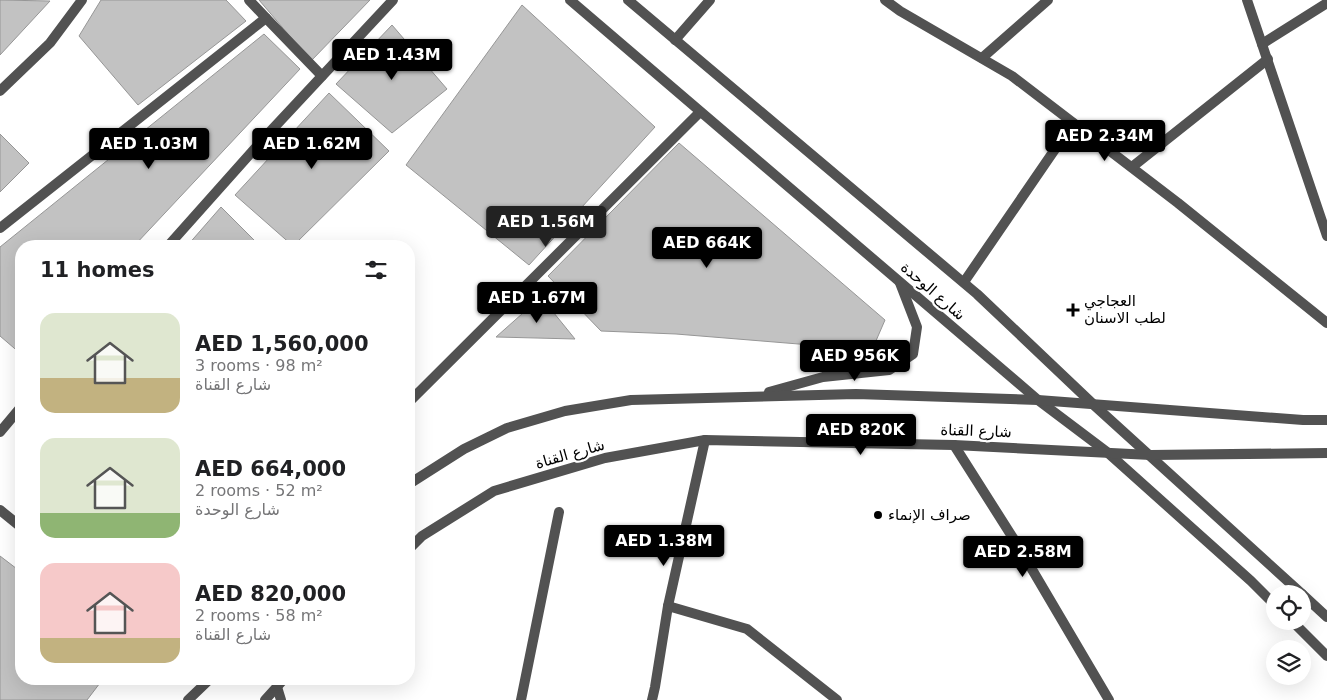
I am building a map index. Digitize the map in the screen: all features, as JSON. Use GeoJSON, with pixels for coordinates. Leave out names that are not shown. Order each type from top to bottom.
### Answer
{"type":"FeatureCollection","features":[{"type":"Feature","properties":{"kind":"street"},"geometry":{"type":"LineString","coordinates":[[0,91],[50,43],[82,0]]}},
{"type":"Feature","properties":{"kind":"street"},"geometry":{"type":"LineString","coordinates":[[249,0],[322,76]]}},
{"type":"Feature","properties":{"kind":"street"},"geometry":{"type":"LineString","coordinates":[[173,240],[267,135],[393,0]]}},
{"type":"Feature","properties":{"kind":"street","name":"شارع الوحدة"},"geometry":{"type":"LineString","coordinates":[[570,0],[1038,400],[1108,452],[1266,595]]}},
{"type":"Feature","properties":{"kind":"street"},"geometry":{"type":"LineString","coordinates":[[628,0],[964,282],[1095,406],[1292,585]]}},
{"type":"Feature","properties":{"kind":"street"},"geometry":{"type":"LineString","coordinates":[[675,40],[710,0]]}},
{"type":"Feature","properties":{"kind":"street"},"geometry":{"type":"LineString","coordinates":[[885,0],[900,11],[1012,76],[1178,203],[1327,323]]}},
{"type":"Feature","properties":{"kind":"street"},"geometry":{"type":"LineString","coordinates":[[900,11],[901,0]]}},
{"type":"Feature","properties":{"kind":"street"},"geometry":{"type":"LineString","coordinates":[[982,58],[1048,0]]}},
{"type":"Feature","properties":{"kind":"street"},"geometry":{"type":"LineString","coordinates":[[1247,0],[1323,210],[1327,236]]}},
{"type":"Feature","properties":{"kind":"street"},"geometry":{"type":"LineString","coordinates":[[1262,44],[1327,3]]}},
{"type":"Feature","properties":{"kind":"street"},"geometry":{"type":"LineString","coordinates":[[0,228],[266,18]]}},
{"type":"Feature","properties":{"kind":"street"},"geometry":{"type":"LineString","coordinates":[[1132,167],[1268,59]]}},
{"type":"Feature","properties":{"kind":"street"},"geometry":{"type":"LineString","coordinates":[[415,396],[700,112]]}},
{"type":"Feature","properties":{"kind":"street"},"geometry":{"type":"LineString","coordinates":[[964,282],[1073,123]]}},
{"type":"Feature","properties":{"kind":"street"},"geometry":{"type":"LineString","coordinates":[[753,397],[823,377],[889,370],[913,354],[917,327],[900,282]]}},
{"type":"Feature","properties":{"kind":"street"},"geometry":{"type":"LineString","coordinates":[[415,480],[472,445],[507,428],[565,411],[630,400],[856,394],[1038,400],[1095,406],[1327,420]]}},
{"type":"Feature","properties":{"kind":"street"},"geometry":{"type":"LineString","coordinates":[[0,432],[15,414]]}},
{"type":"Feature","properties":{"kind":"street"},"geometry":{"type":"LineString","coordinates":[[652,700],[656,687],[668,606],[705,440]]}},
{"type":"Feature","properties":{"kind":"street","name":"شارع القناة"},"geometry":{"type":"LineString","coordinates":[[415,543],[422,536],[494,491],[605,458],[705,440],[954,445],[1151,455],[1327,453]]}},
{"type":"Feature","properties":{"kind":"street"},"geometry":{"type":"LineString","coordinates":[[954,445],[1020,550],[1109,700]]}},
{"type":"Feature","properties":{"kind":"street"},"geometry":{"type":"LineString","coordinates":[[0,510],[15,522]]}},
{"type":"Feature","properties":{"kind":"street"},"geometry":{"type":"LineString","coordinates":[[521,700],[559,512]]}},
{"type":"Feature","properties":{"kind":"street"},"geometry":{"type":"LineString","coordinates":[[1311,602],[1327,617]]}},
{"type":"Feature","properties":{"kind":"street"},"geometry":{"type":"LineString","coordinates":[[668,606],[747,629],[837,700]]}},
{"type":"Feature","properties":{"kind":"street"},"geometry":{"type":"LineString","coordinates":[[1301,630],[1327,656]]}},
{"type":"Feature","properties":{"kind":"street"},"geometry":{"type":"LineString","coordinates":[[188,700],[204,685]]}},
{"type":"Feature","properties":{"kind":"street"},"geometry":{"type":"LineString","coordinates":[[265,700],[278,685]]}},
{"type":"Feature","properties":{"kind":"street"},"geometry":{"type":"LineString","coordinates":[[280,685],[281,700]]}},
{"type":"Feature","properties":{"kind":"building"},"geometry":{"type":"Polygon","coordinates":[[[0,0],[50,1],[0,55],[0,0]]]}},
{"type":"Feature","properties":{"kind":"building"},"geometry":{"type":"Polygon","coordinates":[[[101,0],[226,0],[246,21],[138,105],[79,36],[101,0]]]}},
{"type":"Feature","properties":{"kind":"building"},"geometry":{"type":"Polygon","coordinates":[[[259,0],[370,0],[311,61],[259,0]]]}},
{"type":"Feature","properties":{"kind":"building"},"geometry":{"type":"Polygon","coordinates":[[[522,5],[655,127],[529,265],[406,165],[522,5]]]}},
{"type":"Feature","properties":{"kind":"building"},"geometry":{"type":"Polygon","coordinates":[[[392,25],[447,89],[392,133],[336,84],[392,25]]]}},
{"type":"Feature","properties":{"kind":"building"},"geometry":{"type":"Polygon","coordinates":[[[264,34],[300,69],[140,240],[15,240],[15,349],[0,336],[0,247],[264,34]]]}},
{"type":"Feature","properties":{"kind":"building"},"geometry":{"type":"Polygon","coordinates":[[[329,93],[389,151],[299,240],[286,240],[235,195],[329,93]]]}},
{"type":"Feature","properties":{"kind":"building"},"geometry":{"type":"Polygon","coordinates":[[[0,134],[29,163],[0,192],[0,134]]]}},
{"type":"Feature","properties":{"kind":"building"},"geometry":{"type":"Polygon","coordinates":[[[679,143],[885,320],[872,350],[676,334],[601,331],[548,276],[679,143]]]}},
{"type":"Feature","properties":{"kind":"building"},"geometry":{"type":"Polygon","coordinates":[[[221,207],[254,240],[192,240],[221,207]]]}},
{"type":"Feature","properties":{"kind":"building"},"geometry":{"type":"Polygon","coordinates":[[[541,297],[575,339],[496,337],[541,297]]]}},
{"type":"Feature","properties":{"kind":"building"},"geometry":{"type":"Polygon","coordinates":[[[0,556],[15,567],[15,685],[98,685],[87,700],[0,700],[0,556]]]}},
{"type":"Feature","properties":{"kind":"place","name":"العجاجي لطب الاسنان"},"geometry":{"type":"Point","coordinates":[1073,310]}},
{"type":"Feature","properties":{"kind":"place","name":"صراف الإنماء"},"geometry":{"type":"Point","coordinates":[878,515]}}]}
